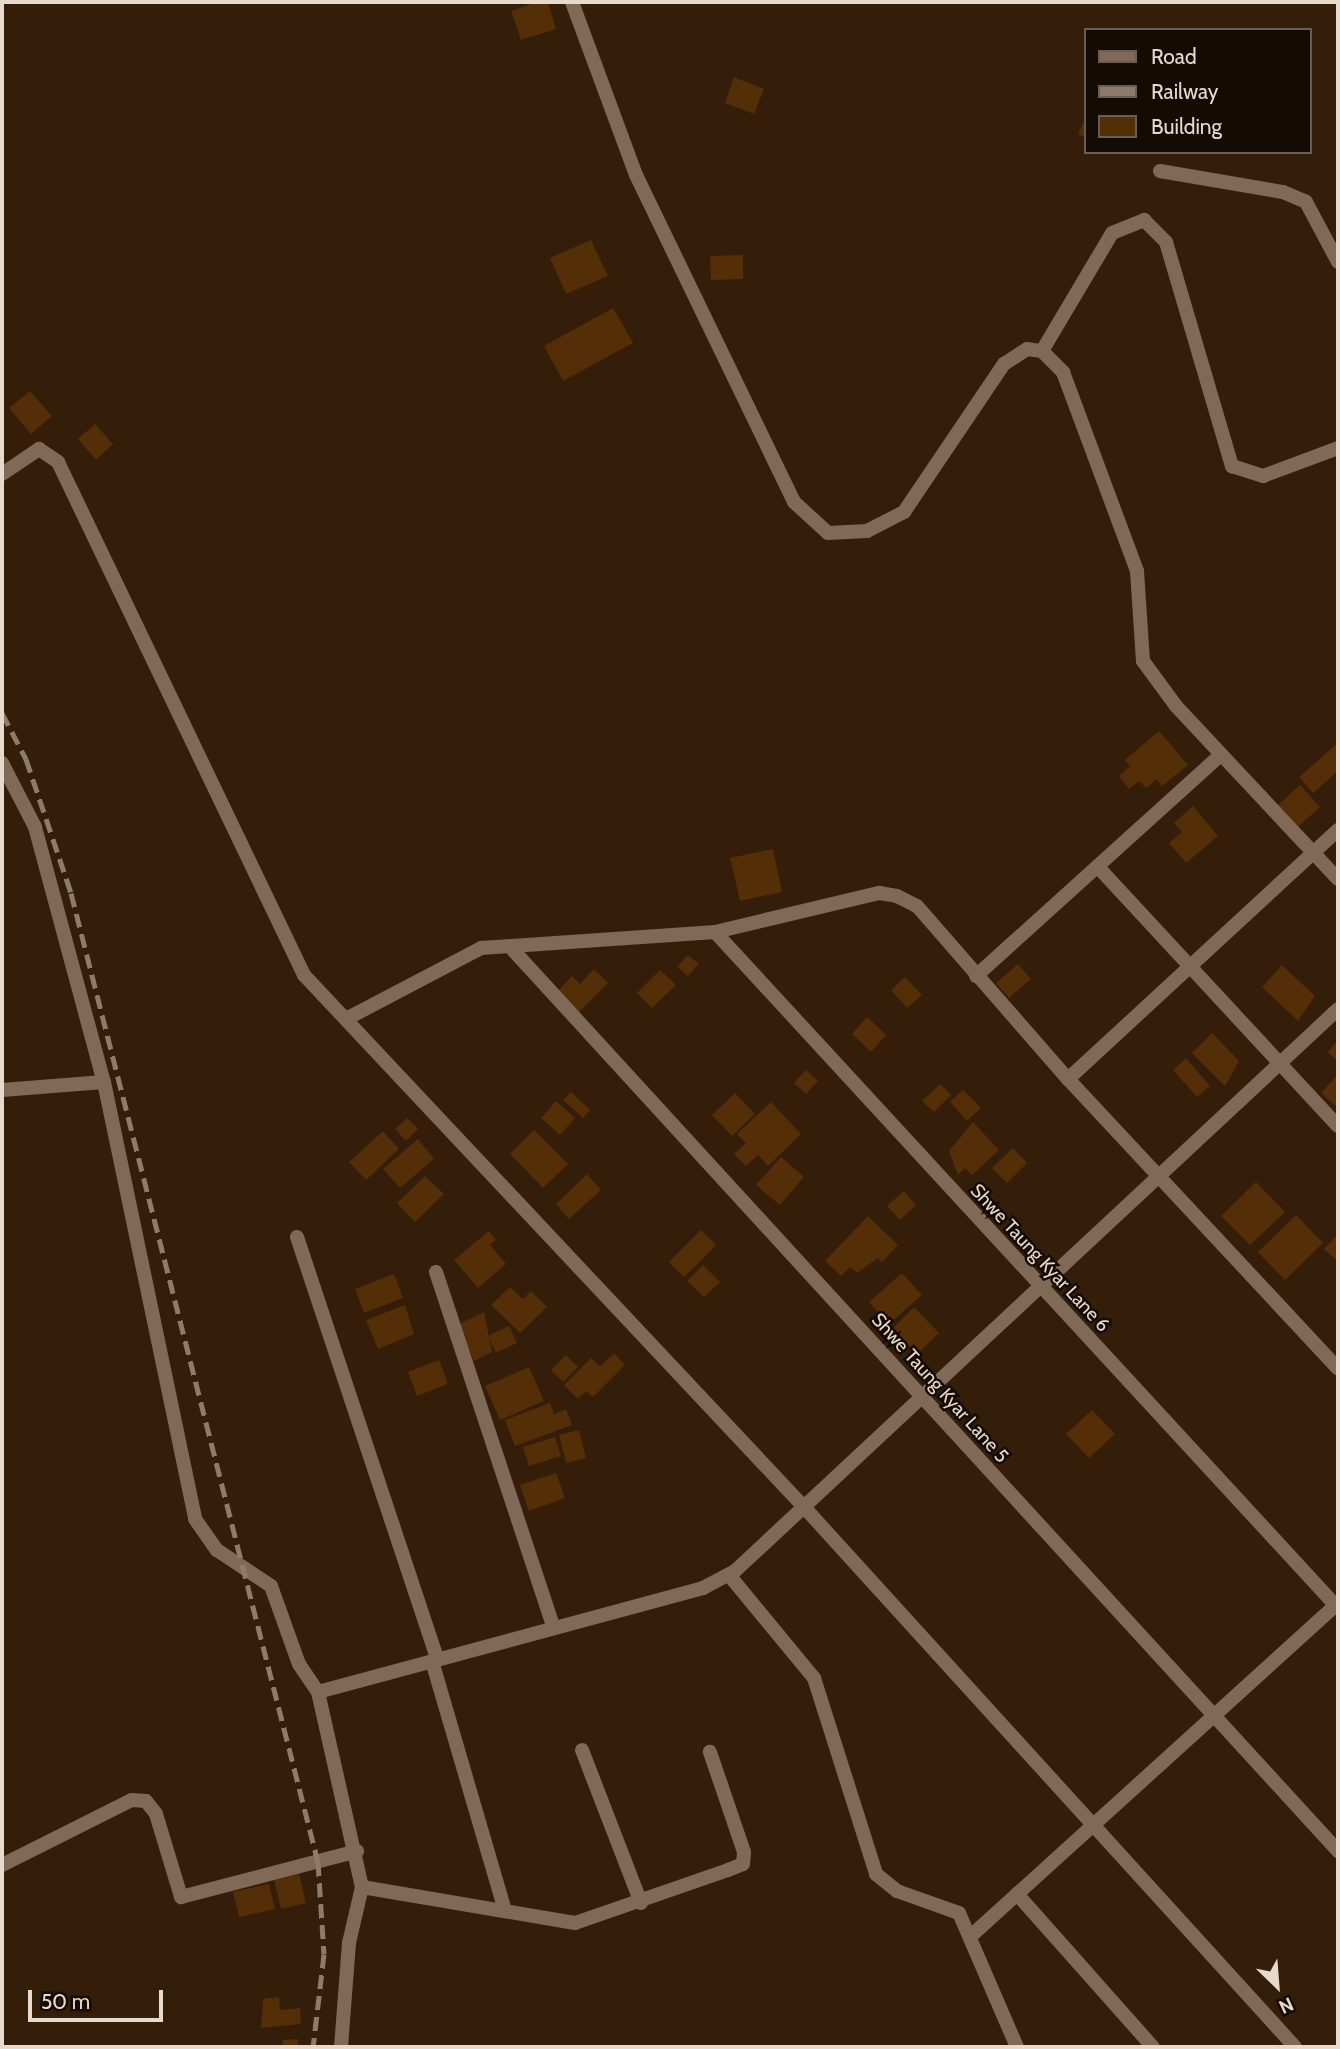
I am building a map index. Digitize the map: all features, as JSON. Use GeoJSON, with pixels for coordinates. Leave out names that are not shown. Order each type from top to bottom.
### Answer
{"type":"FeatureCollection","features":[{"type":"Feature","properties":{"kind":"street"},"geometry":{"type":"LineString","coordinates":[[572,2],[636,175],[794,502],[828,533],[867,531],[904,512],[1004,364],[1027,349],[1042,351],[1063,372],[1137,571],[1143,661],[1221,755],[1338,879]]}},
{"type":"Feature","properties":{"kind":"street"},"geometry":{"type":"LineString","coordinates":[[1160,171],[1283,192],[1306,202],[1338,262]]}},
{"type":"Feature","properties":{"kind":"street"},"geometry":{"type":"LineString","coordinates":[[1042,351],[1112,233],[1144,220],[1166,242],[1232,466],[1264,476],[1338,448]]}},
{"type":"Feature","properties":{"kind":"street"},"geometry":{"type":"LineString","coordinates":[[2,474],[38,449],[58,461],[304,975],[804,1507],[1295,2047]]}},
{"type":"Feature","properties":{"kind":"street"},"geometry":{"type":"LineString","coordinates":[[976,976],[1221,755]]}},
{"type":"Feature","properties":{"kind":"street"},"geometry":{"type":"LineString","coordinates":[[2,763],[35,827],[104,1083],[195,1519],[217,1550],[271,1586],[299,1664],[318,1692],[357,1852],[362,1887],[349,1943],[341,2047]]}},
{"type":"Feature","properties":{"kind":"street"},"geometry":{"type":"LineString","coordinates":[[1068,1079],[1338,831]]}},
{"type":"Feature","properties":{"kind":"street"},"geometry":{"type":"LineString","coordinates":[[1098,867],[1338,1126]]}},
{"type":"Feature","properties":{"kind":"street"},"geometry":{"type":"LineString","coordinates":[[346,1019],[481,948],[513,950],[715,932],[879,893],[897,896],[917,906],[1068,1079],[1338,1369]]}},
{"type":"Feature","properties":{"kind":"street","name":"Shwe Taung Kyar Lane 6"},"geometry":{"type":"LineString","coordinates":[[715,932],[1039,1286],[1337,1605]]}},
{"type":"Feature","properties":{"kind":"street","name":"Shwe Taung Kyar Lane 5"},"geometry":{"type":"LineString","coordinates":[[513,950],[1338,1851]]}},
{"type":"Feature","properties":{"kind":"street"},"geometry":{"type":"LineString","coordinates":[[318,1692],[554,1628],[729,1574],[1338,1009]]}},
{"type":"Feature","properties":{"kind":"street"},"geometry":{"type":"LineString","coordinates":[[2,1090],[104,1083]]}},
{"type":"Feature","properties":{"kind":"street"},"geometry":{"type":"LineString","coordinates":[[297,1237],[435,1660],[505,1911]]}},
{"type":"Feature","properties":{"kind":"street"},"geometry":{"type":"LineString","coordinates":[[436,1272],[554,1628]]}},
{"type":"Feature","properties":{"kind":"street"},"geometry":{"type":"LineString","coordinates":[[729,1574],[814,1678],[876,1874],[897,1891],[959,1913],[972,1935],[1017,2047]]}},
{"type":"Feature","properties":{"kind":"street"},"geometry":{"type":"LineString","coordinates":[[972,1935],[1337,1605]]}},
{"type":"Feature","properties":{"kind":"street"},"geometry":{"type":"LineString","coordinates":[[582,1750],[641,1903]]}},
{"type":"Feature","properties":{"kind":"street"},"geometry":{"type":"LineString","coordinates":[[362,1887],[575,1923],[641,1903],[743,1864],[710,1752]]}},
{"type":"Feature","properties":{"kind":"street"},"geometry":{"type":"LineString","coordinates":[[2,1865],[132,1800],[146,1801],[156,1814],[181,1897],[357,1852]]}},
{"type":"Feature","properties":{"kind":"street"},"geometry":{"type":"LineString","coordinates":[[1017,1894],[1153,2047]]}},
{"type":"Feature","properties":{"kind":"building"},"geometry":{"type":"Polygon","coordinates":[[[537,2],[548,2],[556,29],[521,40],[511,11],[537,2]]]}},
{"type":"Feature","properties":{"kind":"building"},"geometry":{"type":"Polygon","coordinates":[[[734,77],[764,89],[754,114],[725,103],[734,77]]]}},
{"type":"Feature","properties":{"kind":"building"},"geometry":{"type":"Polygon","coordinates":[[[1084,122],[1084,137],[1078,134],[1084,122]]]}},
{"type":"Feature","properties":{"kind":"building"},"geometry":{"type":"Polygon","coordinates":[[[591,240],[608,276],[566,294],[550,258],[591,240]]]}},
{"type":"Feature","properties":{"kind":"building"},"geometry":{"type":"Polygon","coordinates":[[[743,255],[743,279],[711,280],[710,256],[743,255]]]}},
{"type":"Feature","properties":{"kind":"building"},"geometry":{"type":"Polygon","coordinates":[[[613,308],[633,343],[563,381],[544,346],[613,308]]]}},
{"type":"Feature","properties":{"kind":"building"},"geometry":{"type":"Polygon","coordinates":[[[30,391],[52,416],[31,434],[9,408],[30,391]]]}},
{"type":"Feature","properties":{"kind":"building"},"geometry":{"type":"Polygon","coordinates":[[[95,424],[113,444],[96,460],[78,439],[95,424]]]}},
{"type":"Feature","properties":{"kind":"building"},"geometry":{"type":"Polygon","coordinates":[[[1159,731],[1188,765],[1162,786],[1157,779],[1146,788],[1139,781],[1129,789],[1119,776],[1130,766],[1125,760],[1159,731]]]}},
{"type":"Feature","properties":{"kind":"building"},"geometry":{"type":"Polygon","coordinates":[[[1338,743],[1338,771],[1313,793],[1299,777],[1338,743]]]}},
{"type":"Feature","properties":{"kind":"building"},"geometry":{"type":"Polygon","coordinates":[[[1300,785],[1320,807],[1298,827],[1278,805],[1300,785]]]}},
{"type":"Feature","properties":{"kind":"building"},"geometry":{"type":"Polygon","coordinates":[[[1193,806],[1218,836],[1186,863],[1169,843],[1182,832],[1174,823],[1193,806]]]}},
{"type":"Feature","properties":{"kind":"building"},"geometry":{"type":"Polygon","coordinates":[[[773,849],[782,892],[740,901],[730,858],[773,849]]]}},
{"type":"Feature","properties":{"kind":"building"},"geometry":{"type":"Polygon","coordinates":[[[688,955],[699,964],[688,976],[677,967],[688,955]]]}},
{"type":"Feature","properties":{"kind":"building"},"geometry":{"type":"Polygon","coordinates":[[[1018,964],[1031,979],[1009,998],[996,983],[1018,964]]]}},
{"type":"Feature","properties":{"kind":"building"},"geometry":{"type":"Polygon","coordinates":[[[1282,965],[1315,996],[1298,1021],[1262,987],[1282,965]]]}},
{"type":"Feature","properties":{"kind":"building"},"geometry":{"type":"Polygon","coordinates":[[[594,969],[608,983],[579,1012],[558,991],[572,976],[580,984],[594,969]]]}},
{"type":"Feature","properties":{"kind":"building"},"geometry":{"type":"Polygon","coordinates":[[[660,970],[676,985],[652,1008],[637,993],[660,970]]]}},
{"type":"Feature","properties":{"kind":"building"},"geometry":{"type":"Polygon","coordinates":[[[905,977],[922,995],[907,1008],[891,990],[905,977]]]}},
{"type":"Feature","properties":{"kind":"building"},"geometry":{"type":"Polygon","coordinates":[[[867,1017],[886,1035],[871,1052],[852,1034],[867,1017]]]}},
{"type":"Feature","properties":{"kind":"building"},"geometry":{"type":"Polygon","coordinates":[[[1212,1033],[1239,1061],[1225,1086],[1192,1053],[1212,1033]]]}},
{"type":"Feature","properties":{"kind":"building"},"geometry":{"type":"Polygon","coordinates":[[[1338,1040],[1338,1062],[1328,1052],[1338,1040]]]}},
{"type":"Feature","properties":{"kind":"building"},"geometry":{"type":"Polygon","coordinates":[[[1186,1058],[1210,1086],[1197,1097],[1173,1070],[1186,1058]]]}},
{"type":"Feature","properties":{"kind":"building"},"geometry":{"type":"Polygon","coordinates":[[[806,1070],[818,1081],[806,1094],[794,1083],[806,1070]]]}},
{"type":"Feature","properties":{"kind":"building"},"geometry":{"type":"Polygon","coordinates":[[[1338,1074],[1338,1102],[1335,1106],[1321,1093],[1338,1074]]]}},
{"type":"Feature","properties":{"kind":"building"},"geometry":{"type":"Polygon","coordinates":[[[940,1084],[951,1095],[934,1112],[922,1101],[940,1084]]]}},
{"type":"Feature","properties":{"kind":"building"},"geometry":{"type":"Polygon","coordinates":[[[963,1090],[981,1108],[967,1121],[950,1102],[963,1090]]]}},
{"type":"Feature","properties":{"kind":"building"},"geometry":{"type":"Polygon","coordinates":[[[571,1092],[590,1110],[583,1118],[563,1100],[571,1092]]]}},
{"type":"Feature","properties":{"kind":"building"},"geometry":{"type":"Polygon","coordinates":[[[735,1093],[755,1114],[732,1136],[712,1115],[735,1093]]]}},
{"type":"Feature","properties":{"kind":"building"},"geometry":{"type":"Polygon","coordinates":[[[556,1101],[575,1118],[560,1135],[541,1118],[556,1101]]]}},
{"type":"Feature","properties":{"kind":"building"},"geometry":{"type":"Polygon","coordinates":[[[771,1102],[801,1134],[768,1166],[758,1155],[746,1166],[734,1154],[746,1143],[737,1134],[771,1102]]]}},
{"type":"Feature","properties":{"kind":"building"},"geometry":{"type":"Polygon","coordinates":[[[407,1118],[418,1129],[406,1141],[395,1129],[407,1118]]]}},
{"type":"Feature","properties":{"kind":"building"},"geometry":{"type":"Polygon","coordinates":[[[973,1122],[999,1150],[972,1175],[965,1168],[958,1175],[949,1151],[973,1122]]]}},
{"type":"Feature","properties":{"kind":"building"},"geometry":{"type":"Polygon","coordinates":[[[534,1130],[568,1164],[543,1188],[510,1154],[534,1130]]]}},
{"type":"Feature","properties":{"kind":"building"},"geometry":{"type":"Polygon","coordinates":[[[383,1131],[399,1149],[366,1180],[349,1162],[383,1131]]]}},
{"type":"Feature","properties":{"kind":"building"},"geometry":{"type":"Polygon","coordinates":[[[418,1139],[434,1159],[400,1188],[383,1169],[418,1139]]]}},
{"type":"Feature","properties":{"kind":"building"},"geometry":{"type":"Polygon","coordinates":[[[1013,1148],[1027,1163],[1007,1183],[992,1168],[1013,1148]]]}},
{"type":"Feature","properties":{"kind":"building"},"geometry":{"type":"Polygon","coordinates":[[[781,1157],[804,1177],[780,1205],[756,1185],[781,1157]]]}},
{"type":"Feature","properties":{"kind":"building"},"geometry":{"type":"Polygon","coordinates":[[[587,1174],[601,1190],[569,1219],[556,1204],[587,1174]]]}},
{"type":"Feature","properties":{"kind":"building"},"geometry":{"type":"Polygon","coordinates":[[[425,1176],[444,1194],[415,1222],[397,1203],[425,1176]]]}},
{"type":"Feature","properties":{"kind":"building"},"geometry":{"type":"Polygon","coordinates":[[[1256,1182],[1285,1212],[1250,1245],[1221,1216],[1256,1182]]]}},
{"type":"Feature","properties":{"kind":"building"},"geometry":{"type":"Polygon","coordinates":[[[904,1191],[916,1205],[900,1220],[887,1206],[904,1191]]]}},
{"type":"Feature","properties":{"kind":"building"},"geometry":{"type":"Polygon","coordinates":[[[1296,1215],[1323,1243],[1285,1280],[1258,1252],[1296,1215]]]}},
{"type":"Feature","properties":{"kind":"building"},"geometry":{"type":"Polygon","coordinates":[[[868,1216],[898,1245],[882,1262],[878,1258],[857,1273],[850,1267],[841,1276],[825,1261],[868,1216]]]}},
{"type":"Feature","properties":{"kind":"building"},"geometry":{"type":"Polygon","coordinates":[[[701,1230],[716,1245],[684,1277],[669,1262],[701,1230]]]}},
{"type":"Feature","properties":{"kind":"building"},"geometry":{"type":"Polygon","coordinates":[[[489,1231],[496,1240],[490,1245],[506,1264],[478,1288],[454,1260],[489,1231]]]}},
{"type":"Feature","properties":{"kind":"building"},"geometry":{"type":"Polygon","coordinates":[[[1338,1234],[1338,1262],[1324,1249],[1338,1234]]]}},
{"type":"Feature","properties":{"kind":"building"},"geometry":{"type":"Polygon","coordinates":[[[703,1265],[720,1282],[704,1297],[687,1281],[703,1265]]]}},
{"type":"Feature","properties":{"kind":"building"},"geometry":{"type":"Polygon","coordinates":[[[902,1273],[922,1295],[889,1324],[869,1302],[902,1273]]]}},
{"type":"Feature","properties":{"kind":"building"},"geometry":{"type":"Polygon","coordinates":[[[394,1274],[403,1298],[364,1313],[355,1289],[394,1274]]]}},
{"type":"Feature","properties":{"kind":"building"},"geometry":{"type":"Polygon","coordinates":[[[510,1287],[523,1299],[531,1291],[547,1307],[520,1333],[491,1305],[510,1287]]]}},
{"type":"Feature","properties":{"kind":"building"},"geometry":{"type":"Polygon","coordinates":[[[405,1305],[414,1334],[378,1349],[366,1320],[405,1305]]]}},
{"type":"Feature","properties":{"kind":"building"},"geometry":{"type":"Polygon","coordinates":[[[914,1307],[939,1333],[917,1354],[892,1329],[914,1307]]]}},
{"type":"Feature","properties":{"kind":"building"},"geometry":{"type":"Polygon","coordinates":[[[484,1312],[492,1352],[474,1361],[457,1325],[484,1312]]]}},
{"type":"Feature","properties":{"kind":"building"},"geometry":{"type":"Polygon","coordinates":[[[509,1326],[517,1343],[496,1353],[488,1336],[509,1326]]]}},
{"type":"Feature","properties":{"kind":"building"},"geometry":{"type":"Polygon","coordinates":[[[614,1353],[625,1365],[593,1397],[586,1391],[578,1399],[564,1385],[591,1358],[600,1367],[614,1353]]]}},
{"type":"Feature","properties":{"kind":"building"},"geometry":{"type":"Polygon","coordinates":[[[566,1355],[578,1367],[563,1382],[551,1370],[566,1355]]]}},
{"type":"Feature","properties":{"kind":"building"},"geometry":{"type":"Polygon","coordinates":[[[439,1360],[448,1384],[417,1396],[408,1372],[439,1360]]]}},
{"type":"Feature","properties":{"kind":"building"},"geometry":{"type":"Polygon","coordinates":[[[529,1367],[544,1401],[500,1420],[485,1386],[529,1367]]]}},
{"type":"Feature","properties":{"kind":"building"},"geometry":{"type":"Polygon","coordinates":[[[550,1403],[554,1414],[566,1409],[572,1425],[515,1446],[505,1420],[550,1403]]]}},
{"type":"Feature","properties":{"kind":"building"},"geometry":{"type":"Polygon","coordinates":[[[1092,1410],[1115,1434],[1089,1458],[1066,1434],[1092,1410]]]}},
{"type":"Feature","properties":{"kind":"building"},"geometry":{"type":"Polygon","coordinates":[[[579,1430],[586,1458],[566,1463],[559,1435],[579,1430]]]}},
{"type":"Feature","properties":{"kind":"building"},"geometry":{"type":"Polygon","coordinates":[[[555,1437],[561,1456],[529,1466],[523,1447],[555,1437]]]}},
{"type":"Feature","properties":{"kind":"building"},"geometry":{"type":"Polygon","coordinates":[[[556,1473],[565,1498],[529,1511],[520,1485],[556,1473]]]}},
{"type":"Feature","properties":{"kind":"building"},"geometry":{"type":"Polygon","coordinates":[[[299,1874],[306,1903],[281,1909],[274,1880],[299,1874]]]}},
{"type":"Feature","properties":{"kind":"building"},"geometry":{"type":"Polygon","coordinates":[[[269,1884],[275,1909],[239,1917],[233,1892],[269,1884]]]}},
{"type":"Feature","properties":{"kind":"building"},"geometry":{"type":"Polygon","coordinates":[[[279,1997],[280,2010],[300,2008],[301,2024],[261,2028],[263,1999],[279,1997]]]}},
{"type":"Feature","properties":{"kind":"building"},"geometry":{"type":"Polygon","coordinates":[[[298,2039],[298,2047],[283,2047],[283,2040],[298,2039]]]}},
{"type":"Feature","properties":{"kind":"railway"},"geometry":{"type":"LineString","coordinates":[[2,713],[26,759],[71,893],[318,1862],[324,1954],[313,2047]]}}]}
